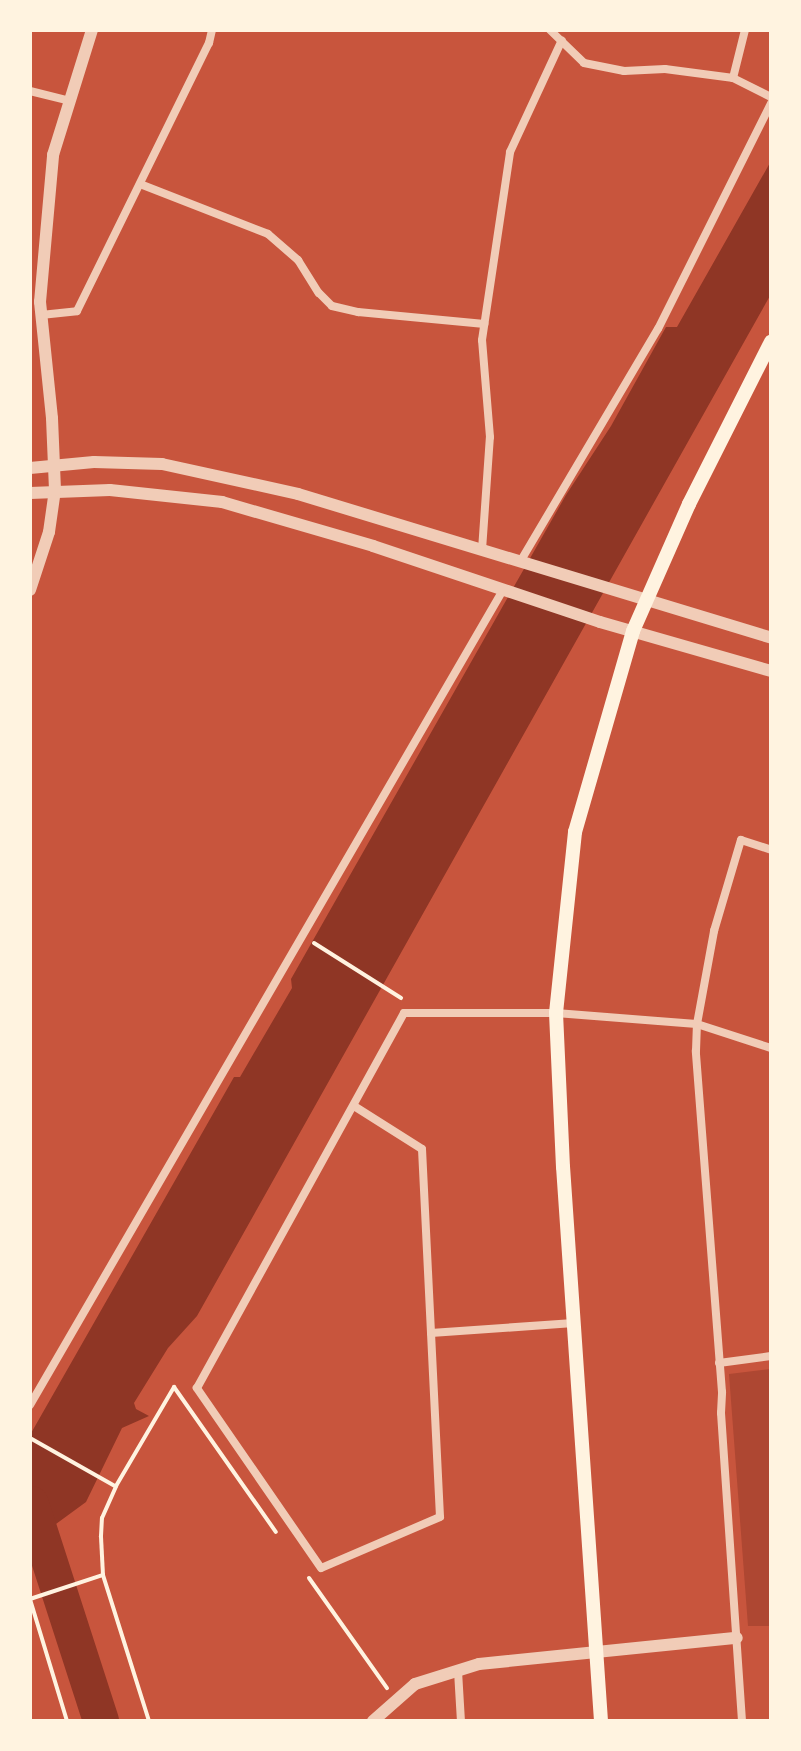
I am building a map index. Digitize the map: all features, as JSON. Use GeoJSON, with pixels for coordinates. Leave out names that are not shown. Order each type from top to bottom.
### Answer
{"type":"FeatureCollection","features":[{"type":"Feature","properties":{"kind":"main road"},"geometry":{"type":"LineString","coordinates":[[601,1721],[574,1323],[556,1013],[557,972],[575,832],[633,631],[689,504],[771,342]]}},
{"type":"Feature","properties":{"kind":"street"},"geometry":{"type":"LineString","coordinates":[[30,590],[49,532],[55,490],[41,315],[53,155],[92,30]]}},
{"type":"Feature","properties":{"kind":"street"},"geometry":{"type":"LineString","coordinates":[[41,315],[77,311],[209,43],[212,30]]}},
{"type":"Feature","properties":{"kind":"street"},"geometry":{"type":"LineString","coordinates":[[524,563],[658,329],[771,100],[733,78],[665,69],[624,71],[584,63],[550,30]]}},
{"type":"Feature","properties":{"kind":"street"},"geometry":{"type":"LineString","coordinates":[[733,78],[745,30]]}},
{"type":"Feature","properties":{"kind":"street"},"geometry":{"type":"LineString","coordinates":[[482,550],[490,437],[482,340],[510,152],[562,40]]}},
{"type":"Feature","properties":{"kind":"street"},"geometry":{"type":"LineString","coordinates":[[30,91],[70,101]]}},
{"type":"Feature","properties":{"kind":"street"},"geometry":{"type":"LineString","coordinates":[[140,184],[268,234],[298,260],[319,293],[332,306],[358,312],[484,324]]}},
{"type":"Feature","properties":{"kind":"street"},"geometry":{"type":"LineString","coordinates":[[30,468],[94,462],[162,464],[298,494],[771,638]]}},
{"type":"Feature","properties":{"kind":"street"},"geometry":{"type":"LineString","coordinates":[[30,493],[110,490],[222,502],[281,517],[600,622],[771,671]]}},
{"type":"Feature","properties":{"kind":"street"},"geometry":{"type":"LineString","coordinates":[[30,1405],[508,591]]}},
{"type":"Feature","properties":{"kind":"street"},"geometry":{"type":"LineString","coordinates":[[742,1721],[697,1024],[714,931],[741,840],[771,850]]}},
{"type":"Feature","properties":{"kind":"street"},"geometry":{"type":"LineString","coordinates":[[354,1106],[422,1149],[440,1517],[321,1568],[197,1388],[404,1013],[556,1013],[697,1024],[771,1048]]}},
{"type":"Feature","properties":{"kind":"street"},"geometry":{"type":"LineString","coordinates":[[431,1333],[574,1323]]}},
{"type":"Feature","properties":{"kind":"street"},"geometry":{"type":"LineString","coordinates":[[719,1363],[771,1356]]}},
{"type":"Feature","properties":{"kind":"street"},"geometry":{"type":"LineString","coordinates":[[373,1721],[415,1684],[479,1664],[737,1638]]}},
{"type":"Feature","properties":{"kind":"street"},"geometry":{"type":"LineString","coordinates":[[458,1671],[461,1721]]}},
{"type":"Feature","properties":{"kind":"path"},"geometry":{"type":"LineString","coordinates":[[306,938],[401,998]]}},
{"type":"Feature","properties":{"kind":"path"},"geometry":{"type":"LineString","coordinates":[[149,1721],[103,1575],[102,1518],[116,1486],[174,1387]]}},
{"type":"Feature","properties":{"kind":"path"},"geometry":{"type":"LineString","coordinates":[[30,1438],[116,1486]]}},
{"type":"Feature","properties":{"kind":"path"},"geometry":{"type":"LineString","coordinates":[[67,1721],[30,1599],[103,1575]]}},
{"type":"Feature","properties":{"kind":"shaded area"},"geometry":{"type":"Polygon","coordinates":[[[771,161],[771,294],[197,1316],[168,1348],[134,1403],[136,1409],[149,1416],[122,1428],[86,1502],[30,1543],[30,1435],[234,1077],[240,1077],[292,988],[291,979],[566,495],[611,426],[666,327],[677,327],[771,161]]]}},
{"type":"Feature","properties":{"kind":"shaded area"},"geometry":{"type":"Polygon","coordinates":[[[771,1369],[771,1626],[748,1626],[729,1374],[771,1369]]]}},
{"type":"Feature","properties":{"kind":"waterway"},"geometry":{"type":"LineString","coordinates":[[31,1504],[101,1721]]}}]}
